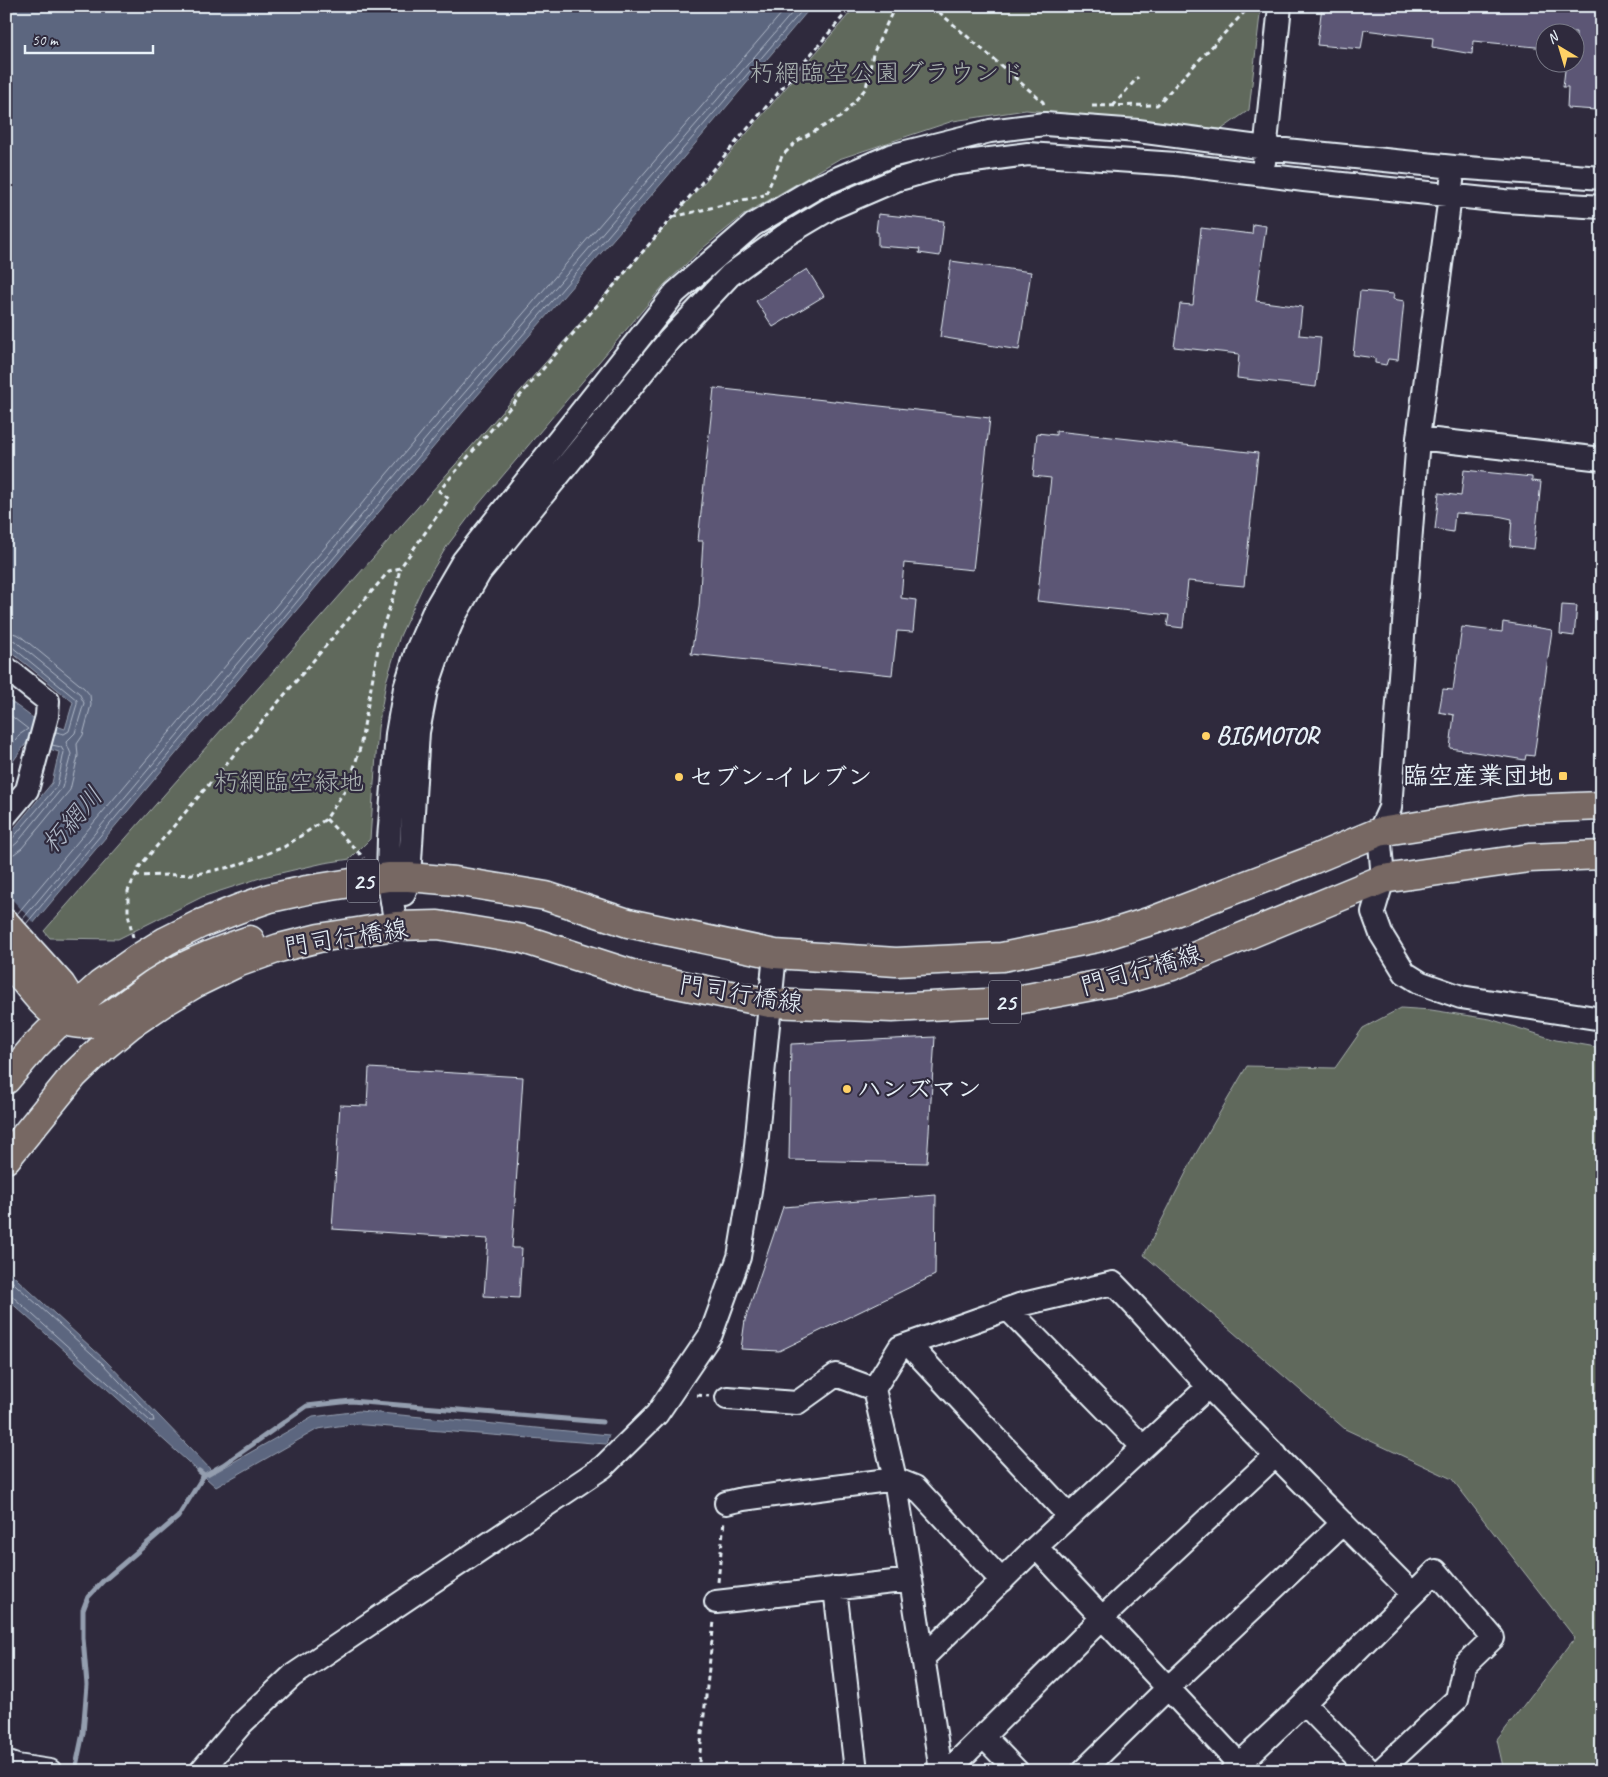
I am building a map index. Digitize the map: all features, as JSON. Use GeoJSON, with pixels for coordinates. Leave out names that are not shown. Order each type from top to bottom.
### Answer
{"type":"FeatureCollection","features":[{"type":"Feature","properties":{"kind":"main road","name":"門司行橋線"},"geometry":{"type":"LineString","coordinates":[[6,1080],[35,1046],[64,1007],[137,959],[166,941],[200,924],[270,898],[307,890],[398,877],[455,881],[546,896],[628,923],[775,954],[896,962],[1002,957],[1097,938],[1154,920],[1307,862],[1379,832],[1526,809],[1602,806]]}},
{"type":"Feature","properties":{"kind":"main road","name":"門司行橋線"},"geometry":{"type":"LineString","coordinates":[[6,1159],[74,1075],[102,1048],[144,1016],[196,983],[237,963],[279,948],[319,938],[396,926],[438,925],[523,939],[638,976],[770,1003],[892,1008],[1006,1002],[1119,981],[1172,966],[1383,879],[1529,858],[1602,855]]}},
{"type":"Feature","properties":{"kind":"main road"},"geometry":{"type":"LineString","coordinates":[[6,924],[13,955],[64,1007],[91,1023],[104,1018],[182,967],[208,955],[267,934],[340,918],[396,926]]}},
{"type":"Feature","properties":{"kind":"main road"},"geometry":{"type":"LineString","coordinates":[[64,1007],[82,1051],[74,1075]]}},
{"type":"Feature","properties":{"kind":"street"},"geometry":{"type":"LineString","coordinates":[[1263,175],[1280,6]]}},
{"type":"Feature","properties":{"kind":"street"},"geometry":{"type":"LineString","coordinates":[[398,877],[388,839],[397,734],[405,688],[417,650],[435,609],[463,561],[675,293],[753,225],[817,187],[890,156],[990,131],[1045,124],[1138,131],[1266,148],[1454,167],[1602,178]]}},
{"type":"Feature","properties":{"kind":"street"},"geometry":{"type":"LineString","coordinates":[[396,926],[398,877],[411,830],[420,724],[426,690],[439,652],[455,615],[480,572],[669,340],[730,275],[784,236],[831,208],[896,180],[951,164],[1028,154],[1176,164],[1504,201],[1602,206]]}},
{"type":"Feature","properties":{"kind":"street"},"geometry":{"type":"LineString","coordinates":[[1454,167],[1418,438],[1390,808],[1379,832],[1383,879],[1373,912],[1381,934],[1406,973],[1422,983],[1461,997],[1602,1019]]}},
{"type":"Feature","properties":{"kind":"street"},"geometry":{"type":"LineString","coordinates":[[1418,438],[1602,459]]}},
{"type":"Feature","properties":{"kind":"street"},"geometry":{"type":"LineString","coordinates":[[6,668],[48,701],[47,716],[27,790],[6,815]]}},
{"type":"Feature","properties":{"kind":"street"},"geometry":{"type":"LineString","coordinates":[[201,1771],[242,1723],[292,1676],[603,1467],[657,1414],[711,1334],[739,1257],[754,1166],[775,954]]}},
{"type":"Feature","properties":{"kind":"street"},"geometry":{"type":"LineString","coordinates":[[941,1771],[895,1479],[874,1389],[900,1348],[908,1345],[1008,1310],[1113,1283],[1141,1311],[1156,1331],[1208,1386],[1414,1594]]}},
{"type":"Feature","properties":{"kind":"street"},"geometry":{"type":"LineString","coordinates":[[1008,1310],[1143,1448]]}},
{"type":"Feature","properties":{"kind":"street"},"geometry":{"type":"LineString","coordinates":[[908,1345],[1069,1516]]}},
{"type":"Feature","properties":{"kind":"street"},"geometry":{"type":"LineString","coordinates":[[727,1398],[797,1403],[836,1375],[874,1389]]}},
{"type":"Feature","properties":{"kind":"street"},"geometry":{"type":"LineString","coordinates":[[923,1658],[1036,1547],[1208,1386]]}},
{"type":"Feature","properties":{"kind":"street"},"geometry":{"type":"LineString","coordinates":[[948,1771],[1102,1618],[1276,1454]]}},
{"type":"Feature","properties":{"kind":"street"},"geometry":{"type":"LineString","coordinates":[[726,1503],[743,1499],[895,1479],[915,1486],[1002,1581]]}},
{"type":"Feature","properties":{"kind":"street"},"geometry":{"type":"LineString","coordinates":[[1083,1771],[1343,1523]]}},
{"type":"Feature","properties":{"kind":"street"},"geometry":{"type":"LineString","coordinates":[[1036,1547],[1168,1688],[1235,1767],[1304,1703],[1436,1571],[1493,1638],[1464,1666],[1457,1699],[1380,1771]]}},
{"type":"Feature","properties":{"kind":"street"},"geometry":{"type":"LineString","coordinates":[[716,1602],[911,1580]]}},
{"type":"Feature","properties":{"kind":"street"},"geometry":{"type":"LineString","coordinates":[[835,1588],[856,1771]]}},
{"type":"Feature","properties":{"kind":"street"},"geometry":{"type":"LineString","coordinates":[[1304,1703],[1370,1771]]}},
{"type":"Feature","properties":{"kind":"street"},"geometry":{"type":"LineString","coordinates":[[983,1736],[1017,1771]]}},
{"type":"Feature","properties":{"kind":"street"},"geometry":{"type":"LineString","coordinates":[[6,1762],[17,1766],[50,1771]]}},
{"type":"Feature","properties":{"kind":"path"},"geometry":{"type":"LineString","coordinates":[[135,876],[197,874],[234,866],[284,847],[326,819],[349,784],[360,748],[381,632],[400,568],[449,499],[439,491],[852,6]]}},
{"type":"Feature","properties":{"kind":"path"},"geometry":{"type":"LineString","coordinates":[[753,225],[782,156],[798,141],[842,116],[866,88],[873,54],[895,6]]}},
{"type":"Feature","properties":{"kind":"path"},"geometry":{"type":"LineString","coordinates":[[932,6],[1043,102],[1045,124]]}},
{"type":"Feature","properties":{"kind":"path"},"geometry":{"type":"LineString","coordinates":[[1083,107],[1156,105],[1250,6]]}},
{"type":"Feature","properties":{"kind":"path"},"geometry":{"type":"LineString","coordinates":[[1113,106],[1138,77]]}},
{"type":"Feature","properties":{"kind":"path"},"geometry":{"type":"LineString","coordinates":[[672,217],[766,194]]}},
{"type":"Feature","properties":{"kind":"path"},"geometry":{"type":"LineString","coordinates":[[134,940],[128,913],[128,891],[140,866],[389,571],[400,568]]}},
{"type":"Feature","properties":{"kind":"path"},"geometry":{"type":"LineString","coordinates":[[326,819],[364,858]]}},
{"type":"Feature","properties":{"kind":"path"},"geometry":{"type":"LineString","coordinates":[[698,1771],[726,1503]]}},
{"type":"Feature","properties":{"kind":"green space"},"geometry":{"type":"Polygon","coordinates":[[[856,6],[1261,6],[1249,110],[1222,129],[1026,110],[953,121],[839,159],[745,214],[703,248],[664,285],[478,505],[447,546],[423,586],[400,636],[386,682],[378,728],[370,839],[350,859],[263,877],[202,897],[118,939],[50,938],[44,931],[724,160],[856,6]]]}},
{"type":"Feature","properties":{"kind":"green space"},"geometry":{"type":"Polygon","coordinates":[[[1401,1008],[1431,1010],[1490,1019],[1556,1040],[1602,1048],[1602,1771],[1504,1771],[1497,1740],[1575,1638],[1452,1479],[1345,1429],[1144,1255],[1195,1155],[1247,1066],[1335,1068],[1363,1028],[1401,1008]]]}},
{"type":"Feature","properties":{"kind":"water","name":"朽網川"},"geometry":{"type":"Polygon","coordinates":[[[6,6],[812,6],[661,184],[463,412],[6,956],[6,838],[52,783],[59,752],[27,742],[6,771],[6,698],[33,718],[65,729],[73,702],[6,648],[6,6]]]}},
{"type":"Feature","properties":{"kind":"water"},"geometry":{"type":"Polygon","coordinates":[[[6,1269],[105,1360],[214,1473],[313,1417],[359,1411],[609,1435],[606,1444],[352,1424],[318,1429],[216,1487],[6,1298],[6,1269]]]}},
{"type":"Feature","properties":{"kind":"pier"},"geometry":{"type":"Polygon","coordinates":[[[6,893],[36,925],[6,959],[6,893]]]}},
{"type":"Feature","properties":{"kind":"building"},"geometry":{"type":"Polygon","coordinates":[[[1322,6],[1602,6],[1602,58],[1596,110],[1567,108],[1568,87],[1563,87],[1565,72],[1586,72],[1586,22],[1536,22],[1536,47],[1473,41],[1472,54],[1432,47],[1433,38],[1364,30],[1361,49],[1317,45],[1322,6]]]}},
{"type":"Feature","properties":{"kind":"building"},"geometry":{"type":"Polygon","coordinates":[[[878,214],[944,221],[940,256],[919,253],[920,249],[878,246],[878,232],[876,232],[878,214]]]}},
{"type":"Feature","properties":{"kind":"building"},"geometry":{"type":"Polygon","coordinates":[[[1253,224],[1266,226],[1256,301],[1302,307],[1299,335],[1321,337],[1316,387],[1237,378],[1239,354],[1174,347],[1180,304],[1193,305],[1201,228],[1252,234],[1253,224]]]}},
{"type":"Feature","properties":{"kind":"building"},"geometry":{"type":"Polygon","coordinates":[[[951,261],[1031,272],[1019,350],[940,337],[951,261]]]}},
{"type":"Feature","properties":{"kind":"building"},"geometry":{"type":"Polygon","coordinates":[[[807,269],[824,296],[773,327],[756,301],[807,269]]]}},
{"type":"Feature","properties":{"kind":"building"},"geometry":{"type":"Polygon","coordinates":[[[1360,291],[1394,294],[1393,299],[1404,301],[1398,360],[1388,359],[1386,365],[1375,363],[1375,358],[1353,355],[1360,291]]]}},
{"type":"Feature","properties":{"kind":"building"},"geometry":{"type":"Polygon","coordinates":[[[714,388],[990,418],[973,570],[904,563],[901,598],[916,600],[913,632],[897,631],[892,675],[691,654],[699,607],[703,541],[698,541],[714,388]]]}},
{"type":"Feature","properties":{"kind":"building"},"geometry":{"type":"Polygon","coordinates":[[[1056,431],[1258,453],[1244,586],[1188,581],[1183,628],[1167,626],[1169,615],[1037,601],[1051,478],[1033,476],[1037,433],[1056,435],[1056,431]]]}},
{"type":"Feature","properties":{"kind":"building"},"geometry":{"type":"Polygon","coordinates":[[[1464,470],[1532,477],[1532,481],[1541,482],[1534,549],[1510,546],[1512,519],[1498,516],[1455,513],[1453,532],[1435,529],[1439,493],[1461,496],[1464,470]]]}},
{"type":"Feature","properties":{"kind":"building"},"geometry":{"type":"Polygon","coordinates":[[[1562,605],[1577,606],[1574,636],[1560,634],[1562,605]]]}},
{"type":"Feature","properties":{"kind":"building"},"geometry":{"type":"Polygon","coordinates":[[[1503,622],[1552,630],[1534,756],[1526,755],[1525,760],[1450,748],[1454,715],[1439,712],[1443,689],[1453,690],[1462,627],[1502,632],[1503,622]]]}},
{"type":"Feature","properties":{"kind":"building"},"geometry":{"type":"Polygon","coordinates":[[[935,1037],[927,1163],[789,1160],[791,1044],[935,1037]]]}},
{"type":"Feature","properties":{"kind":"building"},"geometry":{"type":"Polygon","coordinates":[[[369,1068],[523,1077],[512,1248],[522,1248],[519,1298],[484,1296],[488,1239],[332,1229],[340,1105],[367,1106],[369,1068]]]}},
{"type":"Feature","properties":{"kind":"building"},"geometry":{"type":"Polygon","coordinates":[[[936,1195],[935,1275],[779,1351],[741,1349],[745,1320],[783,1207],[936,1195]]]}},
{"type":"Feature","properties":{"kind":"waterway"},"geometry":{"type":"LineString","coordinates":[[207,1474],[223,1465],[307,1406],[351,1401],[602,1422]]}},
{"type":"Feature","properties":{"kind":"waterway"},"geometry":{"type":"LineString","coordinates":[[75,1771],[83,1733],[87,1685],[83,1610],[88,1597],[103,1581],[178,1517],[204,1475],[199,1471]]}},
{"type":"Feature","properties":{"kind":"place","name":"BIGMOTOR"},"geometry":{"type":"Point","coordinates":[1206,736]}},
{"type":"Feature","properties":{"kind":"place","name":"臨空産業団地"},"geometry":{"type":"Point","coordinates":[1563,776]}},
{"type":"Feature","properties":{"kind":"place","name":"セブン-イレブン"},"geometry":{"type":"Point","coordinates":[679,777]}},
{"type":"Feature","properties":{"kind":"place","name":"ハンズマン"},"geometry":{"type":"Point","coordinates":[847,1089]}},
{"type":"Feature","properties":{"kind":"park label","name":"朽網臨空公園グラウンド"},"geometry":{"type":"Point","coordinates":[887,73]}},
{"type":"Feature","properties":{"kind":"park label","name":"朽網臨空緑地"},"geometry":{"type":"Point","coordinates":[289,782]}}]}
